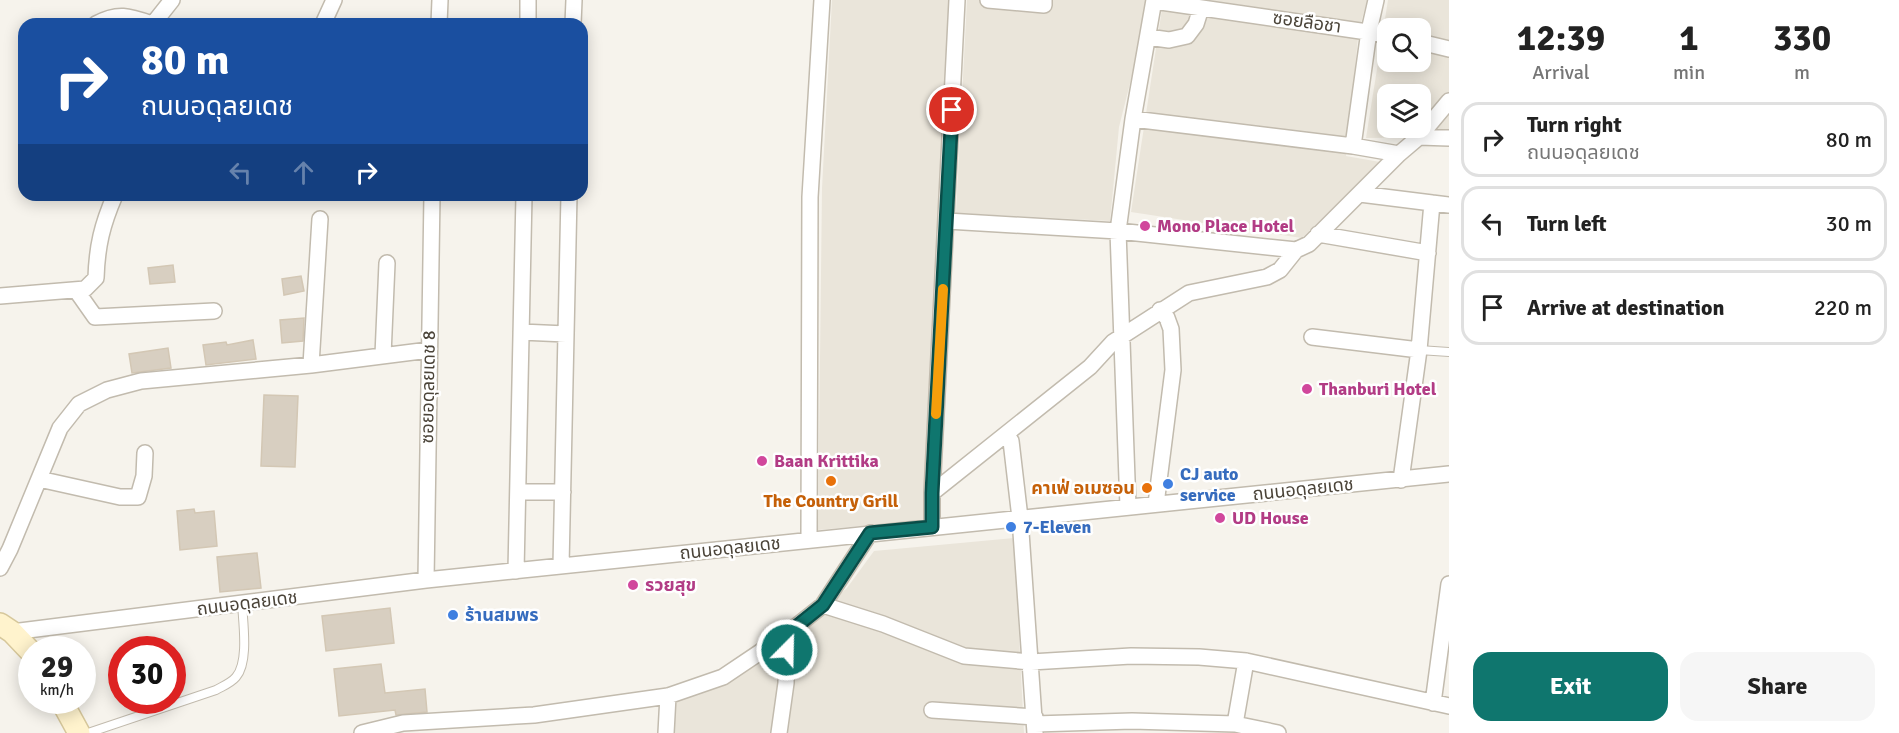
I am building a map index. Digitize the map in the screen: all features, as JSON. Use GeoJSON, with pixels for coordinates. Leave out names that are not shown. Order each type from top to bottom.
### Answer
{"type":"FeatureCollection","features":[{"type":"Feature","properties":{"kind":"street"},"geometry":{"type":"LineString","coordinates":[[158,18],[172,0]]}},
{"type":"Feature","properties":{"kind":"street"},"geometry":{"type":"LineString","coordinates":[[326,18],[334,0]]}},
{"type":"Feature","properties":{"kind":"street"},"geometry":{"type":"LineString","coordinates":[[439,18],[440,0]]}},
{"type":"Feature","properties":{"kind":"street"},"geometry":{"type":"LineString","coordinates":[[528,0],[528,18]]}},
{"type":"Feature","properties":{"kind":"street"},"geometry":{"type":"LineString","coordinates":[[573,18],[574,0]]}},
{"type":"Feature","properties":{"kind":"street"},"geometry":{"type":"LineString","coordinates":[[809,540],[810,197],[822,0]]}},
{"type":"Feature","properties":{"kind":"street"},"geometry":{"type":"LineString","coordinates":[[932,527],[957,0]]}},
{"type":"Feature","properties":{"kind":"street"},"geometry":{"type":"LineString","coordinates":[[988,0],[1044,5],[1044,0]]}},
{"type":"Feature","properties":{"kind":"street"},"geometry":{"type":"LineString","coordinates":[[1353,146],[1369,31],[1376,0]]}},
{"type":"Feature","properties":{"kind":"street"},"geometry":{"type":"LineString","coordinates":[[1128,507],[1118,231],[1133,119],[1154,1]]}},
{"type":"Feature","properties":{"kind":"street","name":"ซอยลือชา"},"geometry":{"type":"LineString","coordinates":[[1154,1],[1377,33]]}},
{"type":"Feature","properties":{"kind":"street"},"geometry":{"type":"LineString","coordinates":[[1148,37],[1169,40],[1187,36],[1196,24],[1201,8]]}},
{"type":"Feature","properties":{"kind":"street"},"geometry":{"type":"LineString","coordinates":[[108,18],[120,15],[131,18]]}},
{"type":"Feature","properties":{"kind":"street"},"geometry":{"type":"LineString","coordinates":[[1431,45],[1449,49]]}},
{"type":"Feature","properties":{"kind":"street"},"geometry":{"type":"LineString","coordinates":[[1431,123],[1449,101]]}},
{"type":"Feature","properties":{"kind":"street"},"geometry":{"type":"LineString","coordinates":[[1133,119],[1353,146],[1399,154]]}},
{"type":"Feature","properties":{"kind":"street"},"geometry":{"type":"LineString","coordinates":[[1431,137],[1449,138]]}},
{"type":"Feature","properties":{"kind":"street"},"geometry":{"type":"LineString","coordinates":[[932,493],[1090,367],[1121,337],[1160,310],[1189,293],[1267,277],[1280,270],[1296,250],[1309,244],[1418,138]]}},
{"type":"Feature","properties":{"kind":"street"},"geometry":{"type":"LineString","coordinates":[[1360,194],[1449,205]]}},
{"type":"Feature","properties":{"kind":"street"},"geometry":{"type":"LineString","coordinates":[[0,296],[86,289],[96,278],[97,248],[112,201]]}},
{"type":"Feature","properties":{"kind":"street","name":"ซอยอดุลยเดช 8"},"geometry":{"type":"LineString","coordinates":[[426,580],[432,201]]}},
{"type":"Feature","properties":{"kind":"street"},"geometry":{"type":"LineString","coordinates":[[516,571],[524,201]]}},
{"type":"Feature","properties":{"kind":"street"},"geometry":{"type":"LineString","coordinates":[[561,566],[569,201]]}},
{"type":"Feature","properties":{"kind":"street"},"geometry":{"type":"LineString","coordinates":[[1401,480],[1419,350],[1432,203]]}},
{"type":"Feature","properties":{"kind":"street"},"geometry":{"type":"LineString","coordinates":[[311,365],[320,219]]}},
{"type":"Feature","properties":{"kind":"street"},"geometry":{"type":"LineString","coordinates":[[947,220],[1118,231],[1296,250]]}},
{"type":"Feature","properties":{"kind":"street"},"geometry":{"type":"LineString","coordinates":[[1318,234],[1428,253]]}},
{"type":"Feature","properties":{"kind":"street"},"geometry":{"type":"LineString","coordinates":[[384,355],[387,263]]}},
{"type":"Feature","properties":{"kind":"street"},"geometry":{"type":"LineString","coordinates":[[76,290],[95,317],[214,311]]}},
{"type":"Feature","properties":{"kind":"street"},"geometry":{"type":"LineString","coordinates":[[1156,504],[1173,370],[1171,328],[1167,318],[1160,310]]}},
{"type":"Feature","properties":{"kind":"street"},"geometry":{"type":"LineString","coordinates":[[521,332],[566,334]]}},
{"type":"Feature","properties":{"kind":"street"},"geometry":{"type":"LineString","coordinates":[[1312,337],[1419,350]]}},
{"type":"Feature","properties":{"kind":"street"},"geometry":{"type":"LineString","coordinates":[[0,568],[60,428],[79,404],[106,390],[141,381],[311,365],[429,350]]}},
{"type":"Feature","properties":{"kind":"street"},"geometry":{"type":"LineString","coordinates":[[1011,441],[1020,518],[1035,725]]}},
{"type":"Feature","properties":{"kind":"street"},"geometry":{"type":"LineString","coordinates":[[39,479],[134,499],[138,497],[142,485],[145,453]]}},
{"type":"Feature","properties":{"kind":"street","name":"ถนนอดุลยเดช"},"geometry":{"type":"LineString","coordinates":[[6,628],[242,603],[426,580],[1449,474]]}},
{"type":"Feature","properties":{"kind":"street"},"geometry":{"type":"LineString","coordinates":[[518,492],[563,492]]}},
{"type":"Feature","properties":{"kind":"street"},"geometry":{"type":"LineString","coordinates":[[362,733],[391,730],[403,723],[534,715],[668,696],[723,676],[787,634],[823,605],[870,533]]}},
{"type":"Feature","properties":{"kind":"street"},"geometry":{"type":"LineString","coordinates":[[1433,702],[1447,622],[1449,584]]}},
{"type":"Feature","properties":{"kind":"street"},"geometry":{"type":"LineString","coordinates":[[823,605],[883,624],[964,656],[1031,662],[1131,656],[1199,657],[1246,661],[1449,706]]}},
{"type":"Feature","properties":{"kind":"street"},"geometry":{"type":"LineString","coordinates":[[6,628],[18,640]]}},
{"type":"Feature","properties":{"kind":"street"},"geometry":{"type":"LineString","coordinates":[[779,733],[786,684],[787,634]]}},
{"type":"Feature","properties":{"kind":"street"},"geometry":{"type":"LineString","coordinates":[[1235,724],[1246,661]]}},
{"type":"Feature","properties":{"kind":"street"},"geometry":{"type":"LineString","coordinates":[[666,733],[668,696]]}},
{"type":"Feature","properties":{"kind":"street"},"geometry":{"type":"LineString","coordinates":[[932,710],[1035,725],[1132,721],[1235,724],[1278,733]]}},
{"type":"Feature","properties":{"kind":"street"},"geometry":{"type":"LineString","coordinates":[[69,714],[79,733]]}},
{"type":"Feature","properties":{"kind":"lane"},"geometry":{"type":"LineString","coordinates":[[1419,350],[1449,352]]}},
{"type":"Feature","properties":{"kind":"lane"},"geometry":{"type":"LineString","coordinates":[[88,733],[216,690],[234,680],[240,672],[243,661],[242,603]]}},
{"type":"Feature","properties":{"kind":"shaded area"},"geometry":{"type":"Polygon","coordinates":[[[832,0],[949,0],[924,520],[818,530],[822,188],[832,0]]]}},
{"type":"Feature","properties":{"kind":"shaded area"},"geometry":{"type":"Polygon","coordinates":[[[967,0],[1151,0],[1119,127],[1110,221],[956,213],[967,0]]]}},
{"type":"Feature","properties":{"kind":"shaded area"},"geometry":{"type":"Polygon","coordinates":[[[1208,0],[1367,0],[1361,23],[1208,0]]]}},
{"type":"Feature","properties":{"kind":"shaded area"},"geometry":{"type":"Polygon","coordinates":[[[1388,0],[1449,0],[1449,137],[1431,137],[1431,84],[1377,84],[1377,138],[1366,138],[1377,69],[1377,72],[1431,72],[1431,18],[1385,18],[1388,0]]]}},
{"type":"Feature","properties":{"kind":"shaded area"},"geometry":{"type":"Polygon","coordinates":[[[1162,9],[1358,38],[1346,156],[1380,162],[1302,238],[1131,212],[1162,9]]]}},
{"type":"Feature","properties":{"kind":"shaded area"},"geometry":{"type":"Polygon","coordinates":[[[1014,538],[1024,733],[672,733],[674,701],[777,649],[847,588],[874,551],[1014,538]]]}},
{"type":"Feature","properties":{"kind":"building"},"geometry":{"type":"Polygon","coordinates":[[[173,265],[175,282],[150,284],[148,268],[173,265]]]}},
{"type":"Feature","properties":{"kind":"building"},"geometry":{"type":"Polygon","coordinates":[[[301,276],[304,291],[284,295],[282,279],[301,276]]]}},
{"type":"Feature","properties":{"kind":"building"},"geometry":{"type":"Polygon","coordinates":[[[304,318],[303,341],[282,343],[280,320],[304,318]]]}},
{"type":"Feature","properties":{"kind":"building"},"geometry":{"type":"Polygon","coordinates":[[[253,340],[256,359],[206,365],[203,345],[226,342],[227,345],[253,340]]]}},
{"type":"Feature","properties":{"kind":"building"},"geometry":{"type":"Polygon","coordinates":[[[168,348],[171,368],[132,373],[129,354],[168,348]]]}},
{"type":"Feature","properties":{"kind":"building"},"geometry":{"type":"Polygon","coordinates":[[[264,395],[298,396],[295,467],[261,466],[264,395]]]}},
{"type":"Feature","properties":{"kind":"building"},"geometry":{"type":"Polygon","coordinates":[[[194,509],[195,513],[214,511],[217,546],[180,550],[177,511],[194,509]]]}},
{"type":"Feature","properties":{"kind":"building"},"geometry":{"type":"Polygon","coordinates":[[[257,553],[261,588],[220,592],[217,557],[257,553]]]}},
{"type":"Feature","properties":{"kind":"building"},"geometry":{"type":"Polygon","coordinates":[[[390,608],[394,643],[326,651],[322,616],[390,608]]]}},
{"type":"Feature","properties":{"kind":"building"},"geometry":{"type":"Polygon","coordinates":[[[381,664],[385,693],[425,689],[427,712],[396,715],[395,710],[339,716],[334,669],[381,664]]]}},
{"type":"Feature","properties":{"kind":"slow traffic"},"geometry":{"type":"LineString","coordinates":[[936,414],[943,289]]}},
{"type":"Feature","properties":{"kind":"place","name":"Mono Place Hotel"},"geometry":{"type":"Point","coordinates":[1145,226]}},
{"type":"Feature","properties":{"kind":"place","name":"Thanburi Hotel"},"geometry":{"type":"Point","coordinates":[1307,389]}},
{"type":"Feature","properties":{"kind":"place","name":"Baan Krittika"},"geometry":{"type":"Point","coordinates":[762,461]}},
{"type":"Feature","properties":{"kind":"place","name":"The Country Grill"},"geometry":{"type":"Point","coordinates":[831,481]}},
{"type":"Feature","properties":{"kind":"place","name":"CJ auto service"},"geometry":{"type":"Point","coordinates":[1168,484]}},
{"type":"Feature","properties":{"kind":"place","name":"คาเฟ่ อเมซอน"},"geometry":{"type":"Point","coordinates":[1147,488]}},
{"type":"Feature","properties":{"kind":"place","name":"UD House"},"geometry":{"type":"Point","coordinates":[1220,518]}},
{"type":"Feature","properties":{"kind":"place","name":"7-Eleven"},"geometry":{"type":"Point","coordinates":[1011,527]}},
{"type":"Feature","properties":{"kind":"place","name":"รวยสุข"},"geometry":{"type":"Point","coordinates":[633,585]}},
{"type":"Feature","properties":{"kind":"place","name":"ร้านสมพร"},"geometry":{"type":"Point","coordinates":[453,615]}},
{"type":"Feature","properties":{"kind":"route"},"geometry":{"type":"LineString","coordinates":[[787,650],[787,634],[823,605],[870,533],[932,527],[952,110]]}}]}
